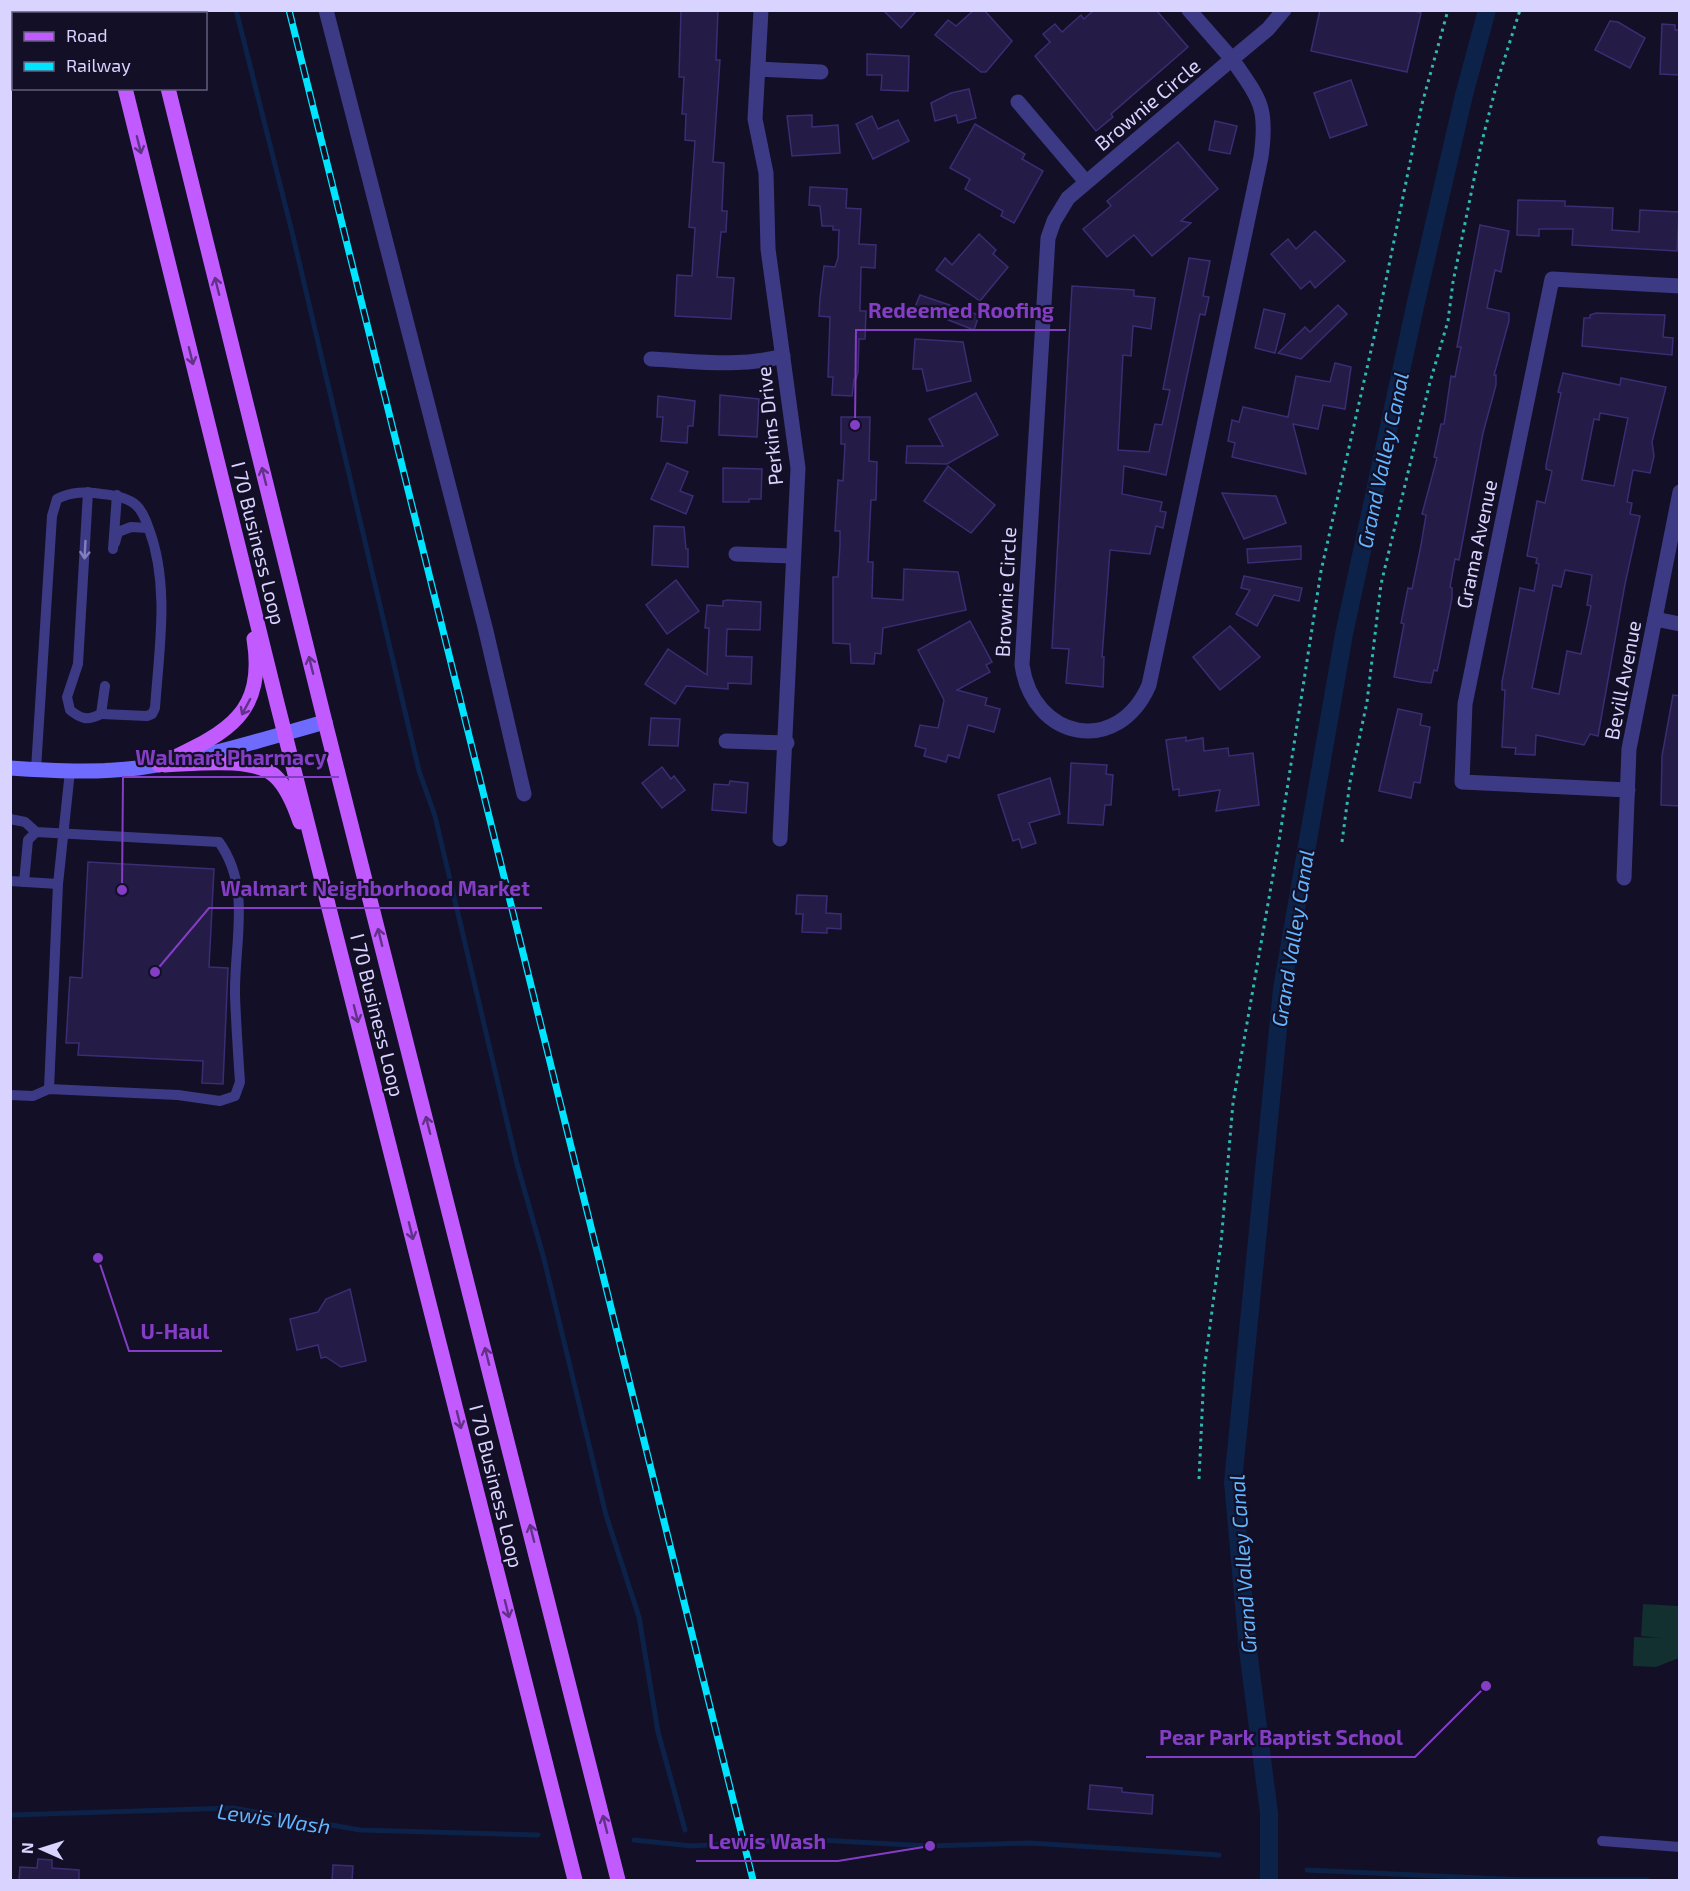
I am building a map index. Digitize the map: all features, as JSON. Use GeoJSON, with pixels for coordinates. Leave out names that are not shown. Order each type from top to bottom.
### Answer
{"type":"FeatureCollection","features":[{"type":"Feature","properties":{"kind":"main road","name":"I 70 Business Loop"},"geometry":{"type":"LineString","coordinates":[[125,90],[329,910],[575,1881]]}},
{"type":"Feature","properties":{"kind":"main road","name":"I 70 Business Loop"},"geometry":{"type":"LineString","coordinates":[[168,90],[325,722],[618,1881]]}},
{"type":"Feature","properties":{"kind":"main road"},"geometry":{"type":"LineString","coordinates":[[159,765],[219,736],[234,724],[249,704],[256,676],[255,646],[238,547]]}},
{"type":"Feature","properties":{"kind":"main road"},"geometry":{"type":"LineString","coordinates":[[159,765],[325,722]]}},
{"type":"Feature","properties":{"kind":"main road"},"geometry":{"type":"LineString","coordinates":[[10,768],[70,771],[113,770],[159,765],[248,765],[267,770],[276,777],[297,814],[329,910]]}},
{"type":"Feature","properties":{"kind":"street"},"geometry":{"type":"LineString","coordinates":[[326,10],[485,627],[524,794]]}},
{"type":"Feature","properties":{"kind":"street","name":"Perkins Drive"},"geometry":{"type":"LineString","coordinates":[[761,10],[755,119],[766,173],[768,249],[798,468],[787,743],[780,839]]}},
{"type":"Feature","properties":{"kind":"street"},"geometry":{"type":"LineString","coordinates":[[1189,10],[1232,59]]}},
{"type":"Feature","properties":{"kind":"street","name":"Brownie Circle"},"geometry":{"type":"LineString","coordinates":[[1232,59],[1258,98],[1266,125],[1151,675],[1141,705],[1130,716],[1116,724],[1085,731],[1070,728],[1043,712],[1032,699],[1024,682],[1022,665],[1047,247],[1054,221],[1063,205],[1086,182],[1273,24],[1284,10]]}},
{"type":"Feature","properties":{"kind":"street"},"geometry":{"type":"LineString","coordinates":[[758,69],[821,72]]}},
{"type":"Feature","properties":{"kind":"street"},"geometry":{"type":"LineString","coordinates":[[1018,102],[1086,182]]}},
{"type":"Feature","properties":{"kind":"street","name":"Grama Avenue"},"geometry":{"type":"LineString","coordinates":[[1628,790],[1462,782],[1465,704],[1552,279],[1680,286]]}},
{"type":"Feature","properties":{"kind":"street"},"geometry":{"type":"LineString","coordinates":[[651,359],[740,364],[761,362],[783,356]]}},
{"type":"Feature","properties":{"kind":"street","name":"Bevill Avenue"},"geometry":{"type":"LineString","coordinates":[[1624,878],[1629,749],[1680,492]]}},
{"type":"Feature","properties":{"kind":"street"},"geometry":{"type":"LineString","coordinates":[[736,554],[793,556]]}},
{"type":"Feature","properties":{"kind":"street"},"geometry":{"type":"LineString","coordinates":[[1655,619],[1680,624]]}},
{"type":"Feature","properties":{"kind":"street"},"geometry":{"type":"LineString","coordinates":[[726,741],[787,743]]}},
{"type":"Feature","properties":{"kind":"lane"},"geometry":{"type":"LineString","coordinates":[[36,769],[52,516],[57,499],[70,492],[88,492],[117,495],[136,504],[155,545],[161,594],[155,708],[153,714],[147,716],[101,714],[90,720],[80,718],[69,710],[67,697],[78,664],[88,492]]}},
{"type":"Feature","properties":{"kind":"lane"},"geometry":{"type":"LineString","coordinates":[[117,495],[113,549],[118,532],[131,527],[148,528]]}},
{"type":"Feature","properties":{"kind":"lane"},"geometry":{"type":"LineString","coordinates":[[101,714],[105,686]]}},
{"type":"Feature","properties":{"kind":"lane"},"geometry":{"type":"LineString","coordinates":[[49,1089],[58,884],[70,771]]}},
{"type":"Feature","properties":{"kind":"lane"},"geometry":{"type":"LineString","coordinates":[[10,819],[25,822],[36,832],[219,842],[230,858],[240,893],[235,993],[240,1082],[235,1096],[220,1101],[178,1095],[49,1089],[33,1096],[10,1095]]}},
{"type":"Feature","properties":{"kind":"lane"},"geometry":{"type":"LineString","coordinates":[[24,882],[28,840],[36,832]]}},
{"type":"Feature","properties":{"kind":"lane"},"geometry":{"type":"LineString","coordinates":[[10,881],[58,884]]}},
{"type":"Feature","properties":{"kind":"lane"},"geometry":{"type":"LineString","coordinates":[[1602,1841],[1680,1847]]}},
{"type":"Feature","properties":{"kind":"path"},"geometry":{"type":"LineString","coordinates":[[1199,1479],[1204,1371],[1221,1243],[1233,1103],[1279,841],[1321,572],[1377,324],[1422,104],[1448,10]]}},
{"type":"Feature","properties":{"kind":"path"},"geometry":{"type":"LineString","coordinates":[[1342,842],[1350,782],[1367,702],[1381,584],[1430,382],[1448,321],[1453,282],[1481,145],[1498,79],[1521,10]]}},
{"type":"Feature","properties":{"kind":"green space"},"geometry":{"type":"Polygon","coordinates":[[[1643,1604],[1679,1606],[1679,1658],[1656,1667],[1633,1666],[1634,1637],[1661,1638],[1641,1636],[1643,1604]]]}},
{"type":"Feature","properties":{"kind":"building"},"geometry":{"type":"Polygon","coordinates":[[[681,10],[718,10],[716,60],[720,60],[713,162],[724,163],[722,211],[727,211],[726,232],[721,232],[717,277],[734,278],[731,319],[675,316],[677,275],[692,276],[695,228],[689,227],[695,141],[685,140],[686,114],[682,114],[684,77],[679,77],[681,10]]]}},
{"type":"Feature","properties":{"kind":"building"},"geometry":{"type":"Polygon","coordinates":[[[883,10],[917,10],[901,28],[883,10]]]}},
{"type":"Feature","properties":{"kind":"building"},"geometry":{"type":"Polygon","coordinates":[[[974,10],[984,10],[1012,41],[986,72],[981,72],[935,35],[948,20],[956,26],[974,10]]]}},
{"type":"Feature","properties":{"kind":"building"},"geometry":{"type":"Polygon","coordinates":[[[1094,10],[1156,10],[1188,47],[1111,114],[1113,117],[1096,131],[1035,56],[1050,42],[1043,34],[1055,24],[1062,32],[1081,15],[1084,19],[1094,10]]]}},
{"type":"Feature","properties":{"kind":"building"},"geometry":{"type":"Polygon","coordinates":[[[1320,10],[1411,10],[1421,13],[1407,72],[1311,51],[1320,10]]]}},
{"type":"Feature","properties":{"kind":"building"},"geometry":{"type":"Polygon","coordinates":[[[1610,21],[1618,22],[1645,38],[1630,68],[1595,50],[1610,21]]]}},
{"type":"Feature","properties":{"kind":"building"},"geometry":{"type":"Polygon","coordinates":[[[1662,24],[1675,25],[1675,30],[1680,30],[1680,75],[1660,74],[1662,24]]]}},
{"type":"Feature","properties":{"kind":"building"},"geometry":{"type":"Polygon","coordinates":[[[867,54],[909,56],[908,91],[881,90],[882,75],[867,75],[867,54]]]}},
{"type":"Feature","properties":{"kind":"building"},"geometry":{"type":"Polygon","coordinates":[[[1351,80],[1367,125],[1330,138],[1314,93],[1351,80]]]}},
{"type":"Feature","properties":{"kind":"building"},"geometry":{"type":"Polygon","coordinates":[[[969,89],[976,118],[958,123],[956,115],[935,121],[931,103],[951,93],[969,89]]]}},
{"type":"Feature","properties":{"kind":"building"},"geometry":{"type":"Polygon","coordinates":[[[812,115],[812,127],[838,125],[840,153],[792,156],[787,116],[812,115]]]}},
{"type":"Feature","properties":{"kind":"building"},"geometry":{"type":"Polygon","coordinates":[[[872,116],[878,129],[898,120],[909,141],[873,159],[856,124],[872,116]]]}},
{"type":"Feature","properties":{"kind":"building"},"geometry":{"type":"Polygon","coordinates":[[[1215,121],[1237,126],[1230,154],[1209,150],[1215,121]]]}},
{"type":"Feature","properties":{"kind":"building"},"geometry":{"type":"Polygon","coordinates":[[[975,124],[1025,154],[1022,159],[1043,171],[1014,223],[1001,216],[1003,211],[965,189],[970,179],[950,168],[975,124]]]}},
{"type":"Feature","properties":{"kind":"building"},"geometry":{"type":"Polygon","coordinates":[[[1178,142],[1218,189],[1181,221],[1191,223],[1152,256],[1134,235],[1107,257],[1083,229],[1111,206],[1107,201],[1178,142]]]}},
{"type":"Feature","properties":{"kind":"building"},"geometry":{"type":"Polygon","coordinates":[[[810,187],[847,189],[846,208],[861,209],[859,244],[876,245],[875,268],[861,267],[860,311],[866,311],[865,339],[859,339],[858,372],[854,379],[852,396],[832,395],[833,377],[828,377],[830,317],[819,316],[824,266],[835,267],[838,258],[839,230],[833,230],[833,226],[822,226],[820,206],[809,205],[810,187]]]}},
{"type":"Feature","properties":{"kind":"building"},"geometry":{"type":"Polygon","coordinates":[[[1518,200],[1565,201],[1565,206],[1613,208],[1612,230],[1639,232],[1640,210],[1679,212],[1677,251],[1572,245],[1573,229],[1539,229],[1539,236],[1517,235],[1518,200]]]}},
{"type":"Feature","properties":{"kind":"building"},"geometry":{"type":"Polygon","coordinates":[[[1480,225],[1509,231],[1501,272],[1495,270],[1487,308],[1509,313],[1509,321],[1494,375],[1496,375],[1496,385],[1483,433],[1459,560],[1455,559],[1450,587],[1452,598],[1439,663],[1437,671],[1434,670],[1431,683],[1421,682],[1394,677],[1408,588],[1412,589],[1421,545],[1426,515],[1422,514],[1437,458],[1434,457],[1441,424],[1444,424],[1451,376],[1455,377],[1461,347],[1457,347],[1480,225]]]}},
{"type":"Feature","properties":{"kind":"building"},"geometry":{"type":"Polygon","coordinates":[[[1315,231],[1345,261],[1315,288],[1310,281],[1301,289],[1271,254],[1288,239],[1296,249],[1315,231]]]}},
{"type":"Feature","properties":{"kind":"building"},"geometry":{"type":"Polygon","coordinates":[[[979,234],[996,250],[993,254],[1008,267],[980,301],[936,270],[945,258],[952,265],[979,234]]]}},
{"type":"Feature","properties":{"kind":"building"},"geometry":{"type":"Polygon","coordinates":[[[1189,258],[1210,261],[1203,296],[1209,297],[1205,315],[1200,314],[1166,475],[1124,466],[1122,494],[1162,502],[1160,511],[1166,512],[1163,528],[1156,526],[1150,554],[1110,550],[1102,657],[1104,657],[1103,687],[1066,683],[1069,649],[1052,648],[1072,286],[1134,290],[1134,296],[1155,298],[1151,329],[1133,326],[1131,356],[1123,355],[1118,450],[1149,452],[1155,424],[1162,425],[1170,390],[1163,389],[1189,258]]]}},
{"type":"Feature","properties":{"kind":"building"},"geometry":{"type":"Polygon","coordinates":[[[920,295],[979,315],[974,330],[915,307],[920,295]]]}},
{"type":"Feature","properties":{"kind":"building"},"geometry":{"type":"Polygon","coordinates":[[[1338,305],[1347,314],[1301,359],[1278,353],[1305,327],[1310,332],[1338,305]]]}},
{"type":"Feature","properties":{"kind":"building"},"geometry":{"type":"Polygon","coordinates":[[[1264,309],[1285,314],[1275,353],[1255,348],[1264,309]]]}},
{"type":"Feature","properties":{"kind":"building"},"geometry":{"type":"Polygon","coordinates":[[[1596,313],[1665,315],[1663,337],[1673,338],[1672,355],[1582,346],[1584,318],[1590,318],[1590,315],[1596,313]]]}},
{"type":"Feature","properties":{"kind":"building"},"geometry":{"type":"Polygon","coordinates":[[[915,339],[963,342],[971,381],[927,391],[922,369],[913,369],[915,339]]]}},
{"type":"Feature","properties":{"kind":"building"},"geometry":{"type":"Polygon","coordinates":[[[1335,363],[1351,367],[1345,409],[1323,405],[1318,429],[1293,424],[1306,474],[1232,457],[1235,443],[1228,441],[1232,420],[1239,422],[1243,407],[1288,417],[1296,376],[1330,382],[1335,363]]]}},
{"type":"Feature","properties":{"kind":"building"},"geometry":{"type":"Polygon","coordinates":[[[1563,373],[1620,385],[1621,378],[1666,387],[1652,442],[1654,456],[1650,473],[1633,470],[1627,502],[1632,503],[1630,514],[1640,516],[1625,584],[1598,736],[1590,734],[1584,745],[1536,735],[1535,755],[1515,754],[1516,748],[1502,747],[1505,690],[1502,690],[1502,682],[1520,588],[1534,591],[1539,564],[1536,563],[1537,558],[1527,556],[1537,501],[1545,503],[1552,471],[1546,469],[1546,465],[1561,393],[1558,392],[1563,373]],[[1600,413],[1599,420],[1594,419],[1582,480],[1614,486],[1628,418],[1600,413]],[[1565,570],[1561,587],[1553,585],[1532,688],[1559,694],[1567,651],[1581,654],[1591,606],[1587,605],[1592,575],[1565,570]]]}},
{"type":"Feature","properties":{"kind":"building"},"geometry":{"type":"Polygon","coordinates":[[[976,393],[998,435],[947,464],[906,463],[907,446],[943,446],[929,419],[976,393]]]}},
{"type":"Feature","properties":{"kind":"building"},"geometry":{"type":"Polygon","coordinates":[[[720,395],[759,399],[757,437],[719,435],[720,395]]]}},
{"type":"Feature","properties":{"kind":"building"},"geometry":{"type":"Polygon","coordinates":[[[658,396],[695,401],[693,426],[688,426],[687,443],[661,441],[663,417],[657,417],[658,396]]]}},
{"type":"Feature","properties":{"kind":"building"},"geometry":{"type":"Polygon","coordinates":[[[841,417],[870,417],[869,461],[877,462],[876,500],[871,500],[868,562],[873,562],[872,598],[903,600],[904,569],[958,572],[966,610],[883,628],[881,654],[875,653],[874,664],[851,663],[850,644],[833,643],[833,577],[838,577],[840,545],[840,531],[835,531],[836,513],[838,480],[843,481],[845,444],[841,444],[841,417]]]}},
{"type":"Feature","properties":{"kind":"building"},"geometry":{"type":"Polygon","coordinates":[[[667,463],[688,472],[680,491],[693,496],[686,514],[651,499],[667,463]]]}},
{"type":"Feature","properties":{"kind":"building"},"geometry":{"type":"Polygon","coordinates":[[[948,466],[995,505],[971,533],[924,501],[948,466]]]}},
{"type":"Feature","properties":{"kind":"building"},"geometry":{"type":"Polygon","coordinates":[[[723,468],[762,469],[761,499],[749,499],[749,502],[723,502],[723,468]]]}},
{"type":"Feature","properties":{"kind":"building"},"geometry":{"type":"Polygon","coordinates":[[[1222,493],[1276,496],[1286,523],[1244,539],[1222,493]]]}},
{"type":"Feature","properties":{"kind":"building"},"geometry":{"type":"Polygon","coordinates":[[[654,526],[684,527],[688,567],[652,565],[654,526]]]}},
{"type":"Feature","properties":{"kind":"building"},"geometry":{"type":"Polygon","coordinates":[[[1301,546],[1301,559],[1248,563],[1247,549],[1301,546]]]}},
{"type":"Feature","properties":{"kind":"building"},"geometry":{"type":"Polygon","coordinates":[[[1244,576],[1302,588],[1299,601],[1274,595],[1257,626],[1236,614],[1250,590],[1241,588],[1244,576]]]}},
{"type":"Feature","properties":{"kind":"building"},"geometry":{"type":"Polygon","coordinates":[[[676,580],[699,611],[667,634],[646,605],[676,580]]]}},
{"type":"Feature","properties":{"kind":"building"},"geometry":{"type":"Polygon","coordinates":[[[723,601],[761,602],[760,630],[727,629],[726,656],[752,657],[751,684],[728,683],[728,689],[686,686],[675,704],[645,684],[668,649],[707,675],[709,628],[705,628],[707,605],[723,606],[723,601]]]}},
{"type":"Feature","properties":{"kind":"building"},"geometry":{"type":"Polygon","coordinates":[[[970,621],[992,662],[986,665],[990,672],[957,690],[987,698],[985,705],[1000,709],[994,732],[968,725],[959,758],[948,755],[946,762],[924,756],[926,749],[915,746],[920,725],[938,728],[944,700],[918,650],[970,621]]]}},
{"type":"Feature","properties":{"kind":"building"},"geometry":{"type":"Polygon","coordinates":[[[1230,626],[1260,657],[1220,690],[1193,657],[1230,626]]]}},
{"type":"Feature","properties":{"kind":"building"},"geometry":{"type":"Polygon","coordinates":[[[1673,695],[1680,696],[1680,806],[1661,805],[1662,756],[1673,695]]]}},
{"type":"Feature","properties":{"kind":"building"},"geometry":{"type":"Polygon","coordinates":[[[1398,709],[1422,714],[1420,725],[1430,727],[1420,783],[1414,782],[1411,798],[1379,791],[1398,709]]]}},
{"type":"Feature","properties":{"kind":"building"},"geometry":{"type":"Polygon","coordinates":[[[651,718],[680,719],[678,746],[649,745],[651,718]]]}},
{"type":"Feature","properties":{"kind":"building"},"geometry":{"type":"Polygon","coordinates":[[[1186,737],[1186,741],[1203,738],[1204,751],[1228,748],[1229,756],[1253,753],[1259,805],[1216,811],[1220,790],[1179,796],[1179,789],[1173,790],[1166,740],[1186,737]]]}},
{"type":"Feature","properties":{"kind":"building"},"geometry":{"type":"Polygon","coordinates":[[[1071,763],[1107,765],[1106,774],[1113,775],[1111,805],[1105,805],[1103,825],[1068,823],[1071,763]]]}},
{"type":"Feature","properties":{"kind":"building"},"geometry":{"type":"Polygon","coordinates":[[[662,767],[671,779],[674,776],[685,790],[662,808],[642,783],[662,767]]]}},
{"type":"Feature","properties":{"kind":"building"},"geometry":{"type":"Polygon","coordinates":[[[1050,778],[1060,814],[1029,823],[1036,843],[1022,848],[1019,839],[1013,841],[998,795],[1050,778]]]}},
{"type":"Feature","properties":{"kind":"building"},"geometry":{"type":"Polygon","coordinates":[[[730,781],[748,783],[746,813],[712,810],[714,784],[729,785],[730,781]]]}},
{"type":"Feature","properties":{"kind":"building"},"geometry":{"type":"Polygon","coordinates":[[[88,862],[214,869],[209,967],[228,968],[223,1084],[202,1083],[203,1061],[78,1055],[79,1043],[66,1043],[70,977],[82,978],[88,862]]]}},
{"type":"Feature","properties":{"kind":"building"},"geometry":{"type":"Polygon","coordinates":[[[797,895],[827,896],[826,913],[841,914],[841,929],[827,928],[827,933],[802,932],[803,914],[796,914],[797,895]]]}},
{"type":"Feature","properties":{"kind":"building"},"geometry":{"type":"Polygon","coordinates":[[[350,1289],[366,1361],[341,1367],[326,1357],[321,1358],[318,1345],[297,1350],[290,1319],[318,1312],[326,1299],[350,1289]]]}},
{"type":"Feature","properties":{"kind":"building"},"geometry":{"type":"Polygon","coordinates":[[[1090,1785],[1122,1788],[1122,1792],[1153,1795],[1152,1814],[1088,1809],[1090,1785]]]}},
{"type":"Feature","properties":{"kind":"building"},"geometry":{"type":"Polygon","coordinates":[[[38,1859],[52,1860],[52,1868],[79,1870],[79,1881],[19,1881],[20,1867],[37,1868],[38,1859]]]}},
{"type":"Feature","properties":{"kind":"building"},"geometry":{"type":"Polygon","coordinates":[[[333,1865],[353,1866],[352,1881],[332,1881],[333,1865]]]}},
{"type":"Feature","properties":{"kind":"waterway"},"geometry":{"type":"LineString","coordinates":[[236,10],[293,236],[419,771],[435,816],[517,1164],[544,1259],[606,1515],[639,1617],[658,1732],[685,1830]]}},
{"type":"Feature","properties":{"kind":"waterway","name":"Grand Valley Canal"},"geometry":{"type":"LineString","coordinates":[[1269,1880],[1269,1813],[1248,1650],[1233,1482],[1282,989],[1344,634],[1416,302],[1464,95],[1487,10]]}},
{"type":"Feature","properties":{"kind":"waterway","name":"Lewis Wash"},"geometry":{"type":"LineString","coordinates":[[10,1815],[233,1808],[360,1830],[538,1835]]}},
{"type":"Feature","properties":{"kind":"waterway","name":"Lewis Wash"},"geometry":{"type":"LineString","coordinates":[[634,1840],[692,1846],[800,1839],[930,1846],[1030,1843],[1219,1855]]}},
{"type":"Feature","properties":{"kind":"waterway","name":"Lewis Wash"},"geometry":{"type":"LineString","coordinates":[[1307,1870],[1524,1880],[1648,1880]]}},
{"type":"Feature","properties":{"kind":"railway"},"geometry":{"type":"LineString","coordinates":[[289,10],[753,1880]]}},
{"type":"Feature","properties":{"kind":"place","name":"Redeemed Roofing"},"geometry":{"type":"Point","coordinates":[855,425]}},
{"type":"Feature","properties":{"kind":"place","name":"Walmart Pharmacy"},"geometry":{"type":"Point","coordinates":[122,890]}},
{"type":"Feature","properties":{"kind":"place","name":"Walmart Neighborhood Market"},"geometry":{"type":"Point","coordinates":[155,972]}},
{"type":"Feature","properties":{"kind":"place","name":"U-Haul"},"geometry":{"type":"Point","coordinates":[98,1258]}},
{"type":"Feature","properties":{"kind":"place","name":"Pear Park Baptist School"},"geometry":{"type":"Point","coordinates":[1486,1686]}},
{"type":"Feature","properties":{"kind":"place","name":"Lewis Wash"},"geometry":{"type":"Point","coordinates":[930,1846]}}]}
